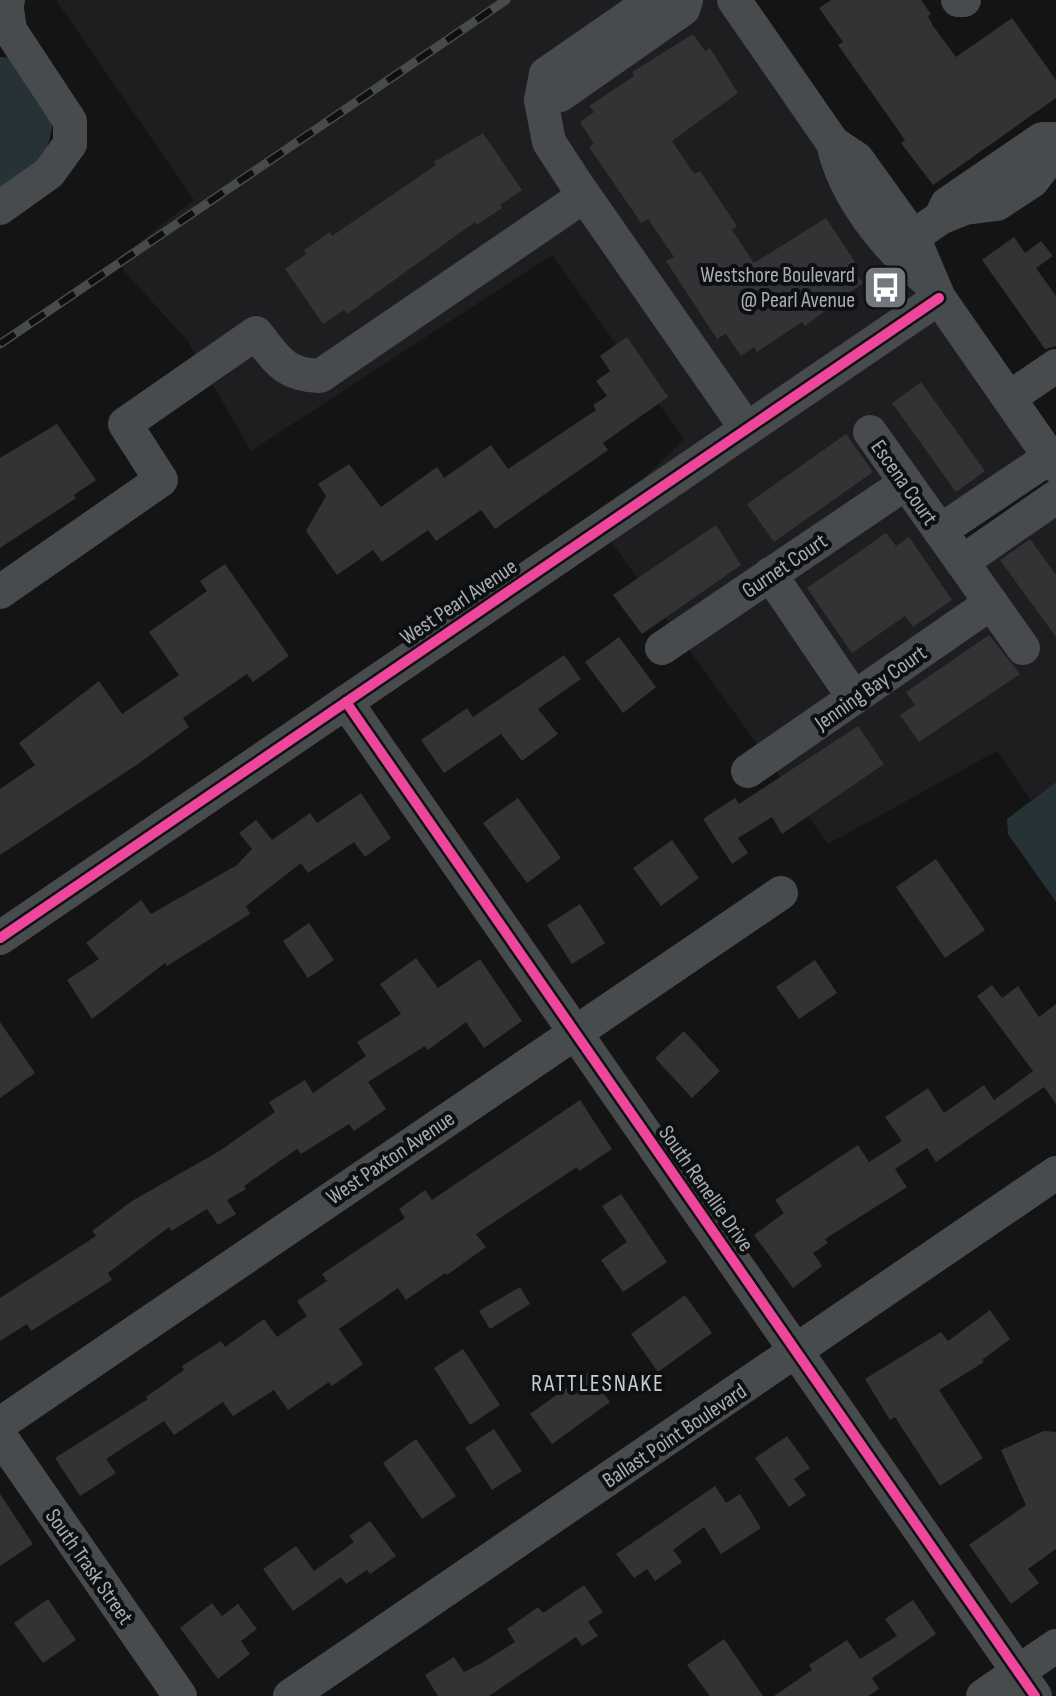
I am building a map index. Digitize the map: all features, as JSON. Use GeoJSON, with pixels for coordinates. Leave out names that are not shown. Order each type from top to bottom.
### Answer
{"type":"FeatureCollection","features":[{"type":"Feature","properties":{"kind":"street"},"geometry":{"type":"LineString","coordinates":[[0,208],[49,173],[70,144],[70,121],[10,30],[8,0]]}},
{"type":"Feature","properties":{"kind":"street"},"geometry":{"type":"LineString","coordinates":[[653,0],[546,74],[541,100],[549,142],[746,428]]}},
{"type":"Feature","properties":{"kind":"street"},"geometry":{"type":"LineString","coordinates":[[541,100],[570,88],[683,9],[686,0]]}},
{"type":"Feature","properties":{"kind":"street"},"geometry":{"type":"LineString","coordinates":[[734,0],[833,143],[857,159],[927,227],[934,291]]}},
{"type":"Feature","properties":{"kind":"street"},"geometry":{"type":"LineString","coordinates":[[958,0],[964,0]]}},
{"type":"Feature","properties":{"kind":"street"},"geometry":{"type":"LineString","coordinates":[[927,227],[947,204],[1030,147],[1042,139],[1056,139]]}},
{"type":"Feature","properties":{"kind":"street"},"geometry":{"type":"LineString","coordinates":[[833,143],[839,170],[898,257],[934,291],[1053,462]]}},
{"type":"Feature","properties":{"kind":"street"},"geometry":{"type":"LineString","coordinates":[[927,227],[965,208],[997,204],[1032,181],[1056,150]]}},
{"type":"Feature","properties":{"kind":"street"},"geometry":{"type":"LineString","coordinates":[[0,592],[161,480],[125,424],[256,333],[282,365],[296,375],[320,376],[584,196]]}},
{"type":"Feature","properties":{"kind":"street","name":"West Pearl Avenue"},"geometry":{"type":"LineString","coordinates":[[0,938],[746,428],[934,291]]}},
{"type":"Feature","properties":{"kind":"street"},"geometry":{"type":"LineString","coordinates":[[1009,398],[1056,366]]}},
{"type":"Feature","properties":{"kind":"street","name":"Escena Court"},"geometry":{"type":"LineString","coordinates":[[870,432],[1023,648]]}},
{"type":"Feature","properties":{"kind":"street","name":"Escena Court"},"geometry":{"type":"LineString","coordinates":[[940,531],[1053,462]]}},
{"type":"Feature","properties":{"kind":"street","name":"Gurnet Court"},"geometry":{"type":"LineString","coordinates":[[662,648],[906,483]]}},
{"type":"Feature","properties":{"kind":"street"},"geometry":{"type":"LineString","coordinates":[[962,562],[1056,497]]}},
{"type":"Feature","properties":{"kind":"street"},"geometry":{"type":"LineString","coordinates":[[770,574],[854,698]]}},
{"type":"Feature","properties":{"kind":"street","name":"Jenning Bay Court"},"geometry":{"type":"LineString","coordinates":[[748,771],[991,603]]}},
{"type":"Feature","properties":{"kind":"street","name":"South Renellie Drive"},"geometry":{"type":"LineString","coordinates":[[346,702],[1026,1684]]}},
{"type":"Feature","properties":{"kind":"street","name":"West Paxton Avenue"},"geometry":{"type":"LineString","coordinates":[[0,1424],[781,893]]}},
{"type":"Feature","properties":{"kind":"street","name":"Ballast Point Boulevard"},"geometry":{"type":"LineString","coordinates":[[290,1696],[1056,1173]]}},
{"type":"Feature","properties":{"kind":"street","name":"South Trask Street"},"geometry":{"type":"LineString","coordinates":[[0,1436],[180,1696]]}},
{"type":"Feature","properties":{"kind":"street"},"geometry":{"type":"LineString","coordinates":[[983,1696],[1026,1684],[1056,1646]]}},
{"type":"Feature","properties":{"kind":"shaded area"},"geometry":{"type":"Polygon","coordinates":[[[56,0],[719,0],[920,295],[635,487],[684,439],[552,255],[251,451],[187,340],[115,261],[194,200],[56,0]]]}},
{"type":"Feature","properties":{"kind":"shaded area"},"geometry":{"type":"Polygon","coordinates":[[[0,57],[11,58],[54,119],[45,158],[0,189],[0,57]]]}},
{"type":"Feature","properties":{"kind":"shaded area"},"geometry":{"type":"Polygon","coordinates":[[[937,317],[1032,453],[942,513],[872,414],[852,429],[888,479],[671,625],[609,539],[937,317]]]}},
{"type":"Feature","properties":{"kind":"shaded area"},"geometry":{"type":"Polygon","coordinates":[[[904,501],[973,599],[856,680],[788,579],[904,501]]]}},
{"type":"Feature","properties":{"kind":"shaded area"},"geometry":{"type":"Polygon","coordinates":[[[1056,514],[1056,782],[1031,800],[997,751],[828,844],[775,770],[989,622],[1021,666],[1041,652],[980,566],[1056,514]]]}},
{"type":"Feature","properties":{"kind":"shaded area"},"geometry":{"type":"Polygon","coordinates":[[[768,593],[836,694],[759,747],[687,647],[768,593]]]}},
{"type":"Feature","properties":{"kind":"shaded area"},"geometry":{"type":"Polygon","coordinates":[[[1056,782],[1056,902],[1008,834],[1007,819],[1056,782]]]}},
{"type":"Feature","properties":{"kind":"building"},"geometry":{"type":"Polygon","coordinates":[[[831,0],[921,0],[931,14],[928,16],[933,26],[956,57],[1012,18],[1056,80],[1056,98],[933,185],[901,143],[905,140],[838,45],[843,42],[819,8],[831,0]]]}},
{"type":"Feature","properties":{"kind":"building"},"geometry":{"type":"Polygon","coordinates":[[[693,34],[705,51],[710,48],[738,93],[672,141],[694,174],[700,171],[737,226],[732,230],[754,263],[826,218],[855,262],[850,265],[863,283],[805,326],[802,322],[757,352],[754,347],[741,356],[726,334],[717,339],[666,261],[674,257],[648,219],[641,223],[589,147],[594,144],[580,122],[594,112],[589,106],[634,76],[632,72],[693,34]]]}},
{"type":"Feature","properties":{"kind":"building"},"geometry":{"type":"Polygon","coordinates":[[[483,133],[522,190],[500,205],[502,208],[477,225],[475,222],[347,314],[344,310],[323,324],[285,269],[306,254],[304,250],[330,232],[332,236],[436,165],[434,162],[483,133]]]}},
{"type":"Feature","properties":{"kind":"building"},"geometry":{"type":"Polygon","coordinates":[[[1014,237],[1025,253],[1041,241],[1053,256],[1036,268],[1056,296],[1056,346],[1045,349],[982,260],[1014,237]]]}},
{"type":"Feature","properties":{"kind":"building"},"geometry":{"type":"Polygon","coordinates":[[[627,337],[668,397],[603,443],[608,450],[495,529],[481,510],[436,541],[428,530],[382,562],[373,550],[337,575],[306,531],[326,496],[318,484],[349,464],[381,507],[437,467],[444,478],[491,445],[508,469],[596,410],[593,405],[607,396],[596,381],[610,371],[600,356],[627,337]]]}},
{"type":"Feature","properties":{"kind":"building"},"geometry":{"type":"Polygon","coordinates":[[[921,382],[985,471],[956,492],[892,403],[921,382]]]}},
{"type":"Feature","properties":{"kind":"building"},"geometry":{"type":"Polygon","coordinates":[[[57,424],[96,480],[74,495],[76,498],[0,548],[0,458],[57,424]]]}},
{"type":"Feature","properties":{"kind":"building"},"geometry":{"type":"Polygon","coordinates":[[[846,434],[873,472],[774,542],[747,504],[846,434]]]}},
{"type":"Feature","properties":{"kind":"building"},"geometry":{"type":"Polygon","coordinates":[[[716,525],[741,565],[642,634],[613,595],[716,525]]]}},
{"type":"Feature","properties":{"kind":"building"},"geometry":{"type":"Polygon","coordinates":[[[886,533],[896,546],[909,537],[952,600],[913,627],[905,616],[852,653],[807,588],[886,533]]]}},
{"type":"Feature","properties":{"kind":"building"},"geometry":{"type":"Polygon","coordinates":[[[1030,539],[1056,575],[1056,637],[1000,560],[1030,539]]]}},
{"type":"Feature","properties":{"kind":"building"},"geometry":{"type":"Polygon","coordinates":[[[225,564],[289,656],[253,682],[247,674],[183,718],[189,727],[0,855],[0,789],[35,765],[19,743],[99,681],[122,714],[179,675],[149,632],[207,591],[200,581],[225,564]]]}},
{"type":"Feature","properties":{"kind":"building"},"geometry":{"type":"Polygon","coordinates":[[[989,635],[1020,674],[919,742],[900,715],[915,705],[906,692],[989,635]]]}},
{"type":"Feature","properties":{"kind":"building"},"geometry":{"type":"Polygon","coordinates":[[[619,637],[656,687],[623,713],[585,662],[619,637]]]}},
{"type":"Feature","properties":{"kind":"building"},"geometry":{"type":"Polygon","coordinates":[[[564,655],[581,679],[538,709],[558,734],[522,761],[501,734],[444,773],[421,740],[467,708],[473,717],[564,655]]]}},
{"type":"Feature","properties":{"kind":"building"},"geometry":{"type":"Polygon","coordinates":[[[858,726],[884,764],[782,834],[772,817],[738,838],[748,853],[732,864],[703,819],[735,798],[739,804],[858,726]]]}},
{"type":"Feature","properties":{"kind":"building"},"geometry":{"type":"Polygon","coordinates":[[[361,793],[391,838],[365,857],[354,842],[308,873],[301,863],[246,906],[250,914],[167,966],[165,963],[92,1019],[67,980],[99,959],[86,943],[141,900],[151,914],[237,865],[252,849],[239,833],[256,820],[272,840],[310,813],[317,823],[361,793]]]}},
{"type":"Feature","properties":{"kind":"building"},"geometry":{"type":"Polygon","coordinates":[[[518,798],[561,858],[527,883],[483,823],[518,798]]]}},
{"type":"Feature","properties":{"kind":"building"},"geometry":{"type":"Polygon","coordinates":[[[672,840],[699,878],[661,906],[633,868],[672,840]]]}},
{"type":"Feature","properties":{"kind":"building"},"geometry":{"type":"Polygon","coordinates":[[[936,859],[985,930],[945,958],[896,887],[936,859]]]}},
{"type":"Feature","properties":{"kind":"building"},"geometry":{"type":"Polygon","coordinates":[[[580,904],[605,943],[572,964],[547,925],[580,904]]]}},
{"type":"Feature","properties":{"kind":"building"},"geometry":{"type":"Polygon","coordinates":[[[309,923],[334,960],[308,978],[283,941],[309,923]]]}},
{"type":"Feature","properties":{"kind":"building"},"geometry":{"type":"Polygon","coordinates":[[[416,958],[438,988],[480,959],[522,1021],[484,1048],[466,1022],[428,1050],[425,1046],[368,1082],[386,1109],[354,1131],[349,1124],[301,1154],[297,1149],[244,1186],[246,1189],[227,1200],[236,1214],[218,1225],[207,1209],[171,1231],[169,1227],[108,1273],[112,1280],[31,1331],[27,1324],[0,1341],[0,1298],[96,1236],[92,1231],[132,1201],[221,1150],[275,1112],[269,1102],[305,1080],[313,1093],[366,1056],[357,1042],[401,1014],[380,984],[416,958]]]}},
{"type":"Feature","properties":{"kind":"building"},"geometry":{"type":"Polygon","coordinates":[[[815,960],[837,993],[799,1019],[776,987],[815,960]]]}},
{"type":"Feature","properties":{"kind":"building"},"geometry":{"type":"Polygon","coordinates":[[[992,985],[1002,998],[1018,986],[1039,1017],[1056,1004],[1056,1104],[1044,1087],[936,1162],[927,1148],[895,1169],[907,1187],[825,1239],[828,1243],[813,1253],[822,1266],[793,1288],[754,1235],[784,1213],[775,1200],[858,1145],[869,1162],[902,1141],[885,1117],[928,1088],[944,1113],[984,1085],[994,1100],[1033,1071],[977,996],[992,985]]]}},
{"type":"Feature","properties":{"kind":"building"},"geometry":{"type":"Polygon","coordinates":[[[0,1022],[35,1073],[0,1098],[0,1022]]]}},
{"type":"Feature","properties":{"kind":"building"},"geometry":{"type":"Polygon","coordinates":[[[684,1031],[720,1071],[692,1098],[655,1058],[684,1031]]]}},
{"type":"Feature","properties":{"kind":"building"},"geometry":{"type":"Polygon","coordinates":[[[580,1100],[612,1149],[579,1171],[577,1167],[476,1234],[486,1247],[447,1275],[445,1273],[406,1300],[398,1288],[339,1329],[363,1364],[332,1386],[329,1382],[288,1410],[274,1390],[233,1416],[223,1402],[174,1435],[164,1421],[106,1459],[116,1473],[80,1496],[55,1458],[148,1399],[146,1397],[184,1370],[182,1366],[221,1341],[225,1347],[264,1319],[277,1337],[307,1316],[297,1301],[327,1281],[322,1274],[405,1218],[399,1209],[425,1190],[432,1200],[580,1100]]]}},
{"type":"Feature","properties":{"kind":"building"},"geometry":{"type":"Polygon","coordinates":[[[621,1194],[667,1262],[623,1292],[601,1260],[627,1242],[602,1206],[621,1194]]]}},
{"type":"Feature","properties":{"kind":"building"},"geometry":{"type":"Polygon","coordinates":[[[520,1287],[530,1304],[490,1329],[479,1311],[520,1287]]]}},
{"type":"Feature","properties":{"kind":"building"},"geometry":{"type":"Polygon","coordinates":[[[685,1295],[712,1333],[658,1372],[631,1334],[685,1295]]]}},
{"type":"Feature","properties":{"kind":"building"},"geometry":{"type":"Polygon","coordinates":[[[990,1310],[1010,1339],[982,1360],[984,1362],[939,1390],[983,1458],[940,1486],[895,1417],[890,1420],[865,1379],[941,1332],[948,1341],[990,1310]]]}},
{"type":"Feature","properties":{"kind":"building"},"geometry":{"type":"Polygon","coordinates":[[[463,1349],[500,1405],[470,1425],[434,1368],[463,1349]]]}},
{"type":"Feature","properties":{"kind":"building"},"geometry":{"type":"Polygon","coordinates":[[[589,1372],[610,1402],[552,1444],[530,1414],[589,1372]]]}},
{"type":"Feature","properties":{"kind":"building"},"geometry":{"type":"Polygon","coordinates":[[[494,1429],[522,1471],[492,1490],[465,1448],[494,1429]]]}},
{"type":"Feature","properties":{"kind":"building"},"geometry":{"type":"Polygon","coordinates":[[[1044,1431],[1056,1432],[1056,1549],[1028,1569],[1039,1583],[1011,1604],[969,1545],[1026,1505],[1001,1450],[1044,1431]]]}},
{"type":"Feature","properties":{"kind":"building"},"geometry":{"type":"Polygon","coordinates":[[[787,1436],[810,1468],[794,1479],[806,1495],[789,1507],[755,1458],[787,1436]]]}},
{"type":"Feature","properties":{"kind":"building"},"geometry":{"type":"Polygon","coordinates":[[[416,1439],[456,1496],[422,1519],[383,1463],[416,1439]]]}},
{"type":"Feature","properties":{"kind":"building"},"geometry":{"type":"Polygon","coordinates":[[[715,1486],[726,1503],[740,1494],[761,1528],[721,1554],[704,1527],[673,1550],[682,1562],[655,1581],[647,1569],[634,1578],[616,1554],[715,1486]]]}},
{"type":"Feature","properties":{"kind":"building"},"geometry":{"type":"Polygon","coordinates":[[[0,1494],[33,1544],[0,1566],[0,1494]]]}},
{"type":"Feature","properties":{"kind":"building"},"geometry":{"type":"Polygon","coordinates":[[[370,1521],[396,1556],[370,1574],[367,1570],[346,1584],[341,1577],[293,1611],[263,1569],[296,1546],[314,1571],[354,1542],[349,1536],[370,1521]]]}},
{"type":"Feature","properties":{"kind":"building"},"geometry":{"type":"Polygon","coordinates":[[[584,1585],[603,1612],[588,1622],[598,1636],[582,1646],[576,1637],[489,1696],[438,1696],[425,1675],[454,1657],[464,1672],[480,1664],[515,1642],[507,1629],[538,1607],[543,1613],[584,1585]]]}},
{"type":"Feature","properties":{"kind":"building"},"geometry":{"type":"Polygon","coordinates":[[[48,1599],[76,1640],[43,1663],[14,1623],[48,1599]]]}},
{"type":"Feature","properties":{"kind":"building"},"geometry":{"type":"Polygon","coordinates":[[[913,1600],[936,1634],[872,1678],[879,1689],[868,1696],[774,1696],[812,1670],[809,1665],[847,1640],[860,1659],[897,1636],[885,1619],[913,1600]]]}},
{"type":"Feature","properties":{"kind":"building"},"geometry":{"type":"Polygon","coordinates":[[[212,1603],[222,1616],[238,1604],[257,1629],[241,1641],[250,1654],[218,1679],[180,1628],[212,1603]]]}},
{"type":"Feature","properties":{"kind":"building"},"geometry":{"type":"Polygon","coordinates":[[[724,1639],[763,1696],[710,1696],[687,1665],[724,1639]]]}},
{"type":"Feature","properties":{"kind":"railway"},"geometry":{"type":"LineString","coordinates":[[0,344],[506,0]]}},
{"type":"Feature","properties":{"kind":"cycle path"},"geometry":{"type":"LineString","coordinates":[[0,938],[939,298]]}},
{"type":"Feature","properties":{"kind":"cycle path"},"geometry":{"type":"LineString","coordinates":[[346,702],[1035,1696]]}},
{"type":"Feature","properties":{"kind":"place","name":"Westshore Boulevard @ Pearl Avenue"},"geometry":{"type":"Point","coordinates":[886,287]}},
{"type":"Feature","properties":{"kind":"district","name":"RATTLESNAKE"},"geometry":{"type":"Point","coordinates":[598,1383]}}]}
